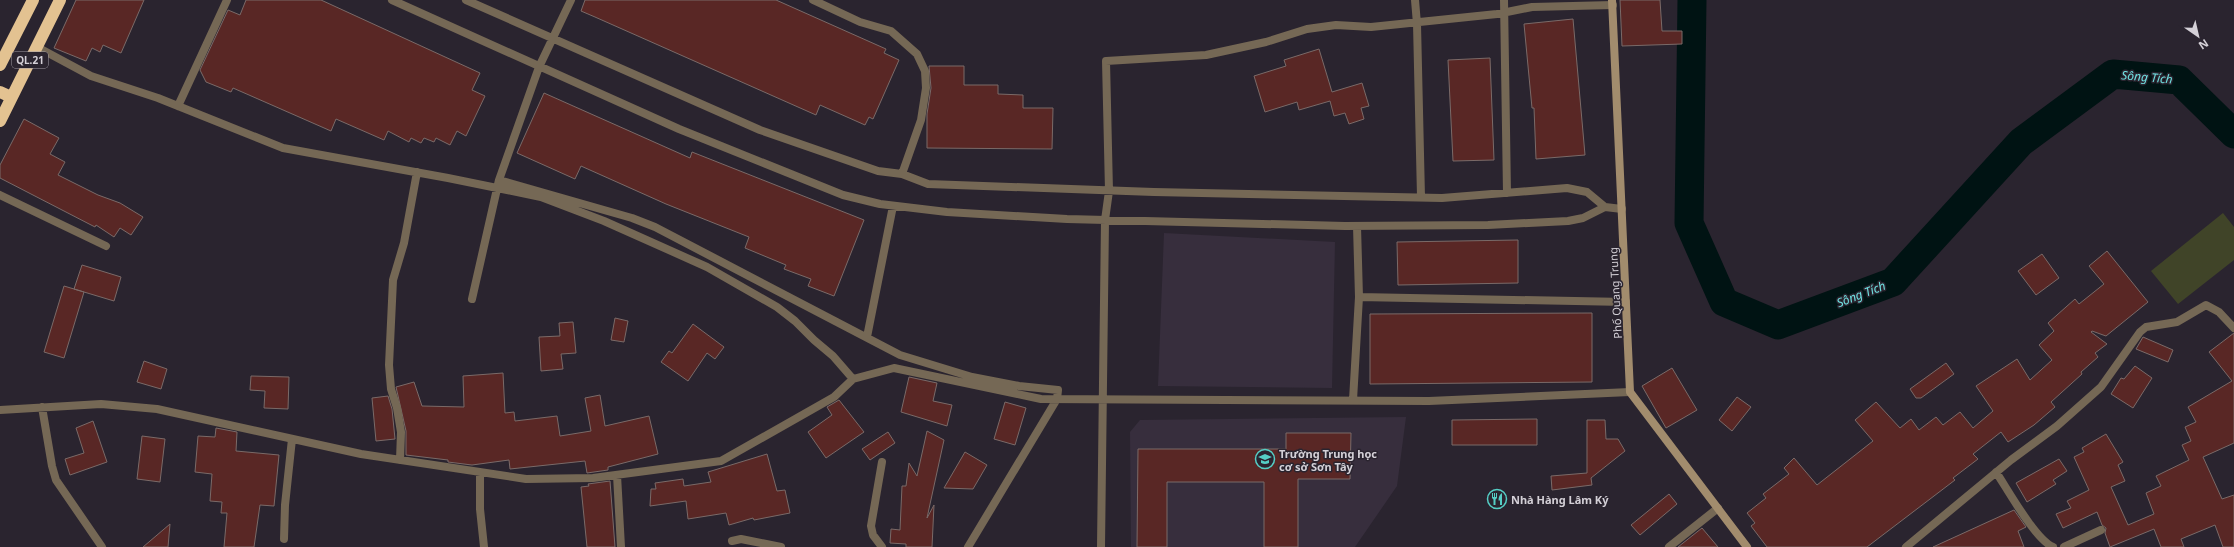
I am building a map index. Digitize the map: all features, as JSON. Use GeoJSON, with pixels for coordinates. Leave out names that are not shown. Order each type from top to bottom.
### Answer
{"type":"FeatureCollection","features":[{"type":"Feature","properties":{"kind":"highway","name":"QL.21"},"geometry":{"type":"LineString","coordinates":[[0,65],[33,0]]}},
{"type":"Feature","properties":{"kind":"highway","name":"QL.21"},"geometry":{"type":"LineString","coordinates":[[0,121],[60,0]]}},
{"type":"Feature","properties":{"kind":"highway"},"geometry":{"type":"LineString","coordinates":[[0,92],[12,97]]}},
{"type":"Feature","properties":{"kind":"street"},"geometry":{"type":"LineString","coordinates":[[178,106],[227,0]]}},
{"type":"Feature","properties":{"kind":"street"},"geometry":{"type":"LineString","coordinates":[[392,0],[679,129],[843,195],[893,206],[947,212],[1105,220],[1357,226],[1488,225],[1568,221],[1583,218],[1605,208],[1622,209]]}},
{"type":"Feature","properties":{"kind":"street"},"geometry":{"type":"LineString","coordinates":[[466,0],[760,130],[878,171],[902,174],[928,184],[1109,191],[1442,198],[1567,188],[1587,192],[1605,208]]}},
{"type":"Feature","properties":{"kind":"street"},"geometry":{"type":"LineString","coordinates":[[472,299],[498,184],[539,67],[554,39],[571,0]]}},
{"type":"Feature","properties":{"kind":"street"},"geometry":{"type":"LineString","coordinates":[[813,0],[860,22],[891,31],[917,54],[925,71],[926,88],[922,120],[902,174]]}},
{"type":"Feature","properties":{"kind":"street"},"geometry":{"type":"LineString","coordinates":[[1415,0],[1417,24],[1421,197]]}},
{"type":"Feature","properties":{"kind":"street"},"geometry":{"type":"LineString","coordinates":[[1504,0],[1508,124],[1507,193]]}},
{"type":"Feature","properties":{"kind":"street"},"geometry":{"type":"LineString","coordinates":[[1101,547],[1105,220],[1109,191],[1106,61],[1206,55],[1266,42],[1307,29],[1336,24],[1371,28],[1504,13],[1532,7],[1613,2]]}},
{"type":"Feature","properties":{"kind":"street","name":"Phố Quang Trung"},"geometry":{"type":"LineString","coordinates":[[1613,2],[1630,392]]}},
{"type":"Feature","properties":{"kind":"street"},"geometry":{"type":"LineString","coordinates":[[37,47],[91,76],[178,106],[282,148],[417,172],[498,184],[632,218],[704,251],[900,354],[972,377],[1019,386],[1058,390],[1057,399],[968,547]]}},
{"type":"Feature","properties":{"kind":"street"},"geometry":{"type":"LineString","coordinates":[[400,460],[401,432],[398,408],[391,389],[388,365],[392,280],[404,243],[417,172]]}},
{"type":"Feature","properties":{"kind":"street"},"geometry":{"type":"LineString","coordinates":[[498,184],[541,197],[604,221],[707,267],[777,307],[795,321],[833,356],[853,379]]}},
{"type":"Feature","properties":{"kind":"street"},"geometry":{"type":"LineString","coordinates":[[0,195],[106,246]]}},
{"type":"Feature","properties":{"kind":"street"},"geometry":{"type":"LineString","coordinates":[[867,337],[893,206]]}},
{"type":"Feature","properties":{"kind":"street"},"geometry":{"type":"LineString","coordinates":[[1353,400],[1359,297],[1357,226]]}},
{"type":"Feature","properties":{"kind":"street"},"geometry":{"type":"LineString","coordinates":[[1359,297],[1626,302]]}},
{"type":"Feature","properties":{"kind":"street"},"geometry":{"type":"LineString","coordinates":[[1906,547],[1996,472],[2057,426],[2101,388],[2134,339],[2146,328],[2177,322],[2206,305],[2219,312],[2234,328]]}},
{"type":"Feature","properties":{"kind":"street"},"geometry":{"type":"LineString","coordinates":[[0,410],[101,404],[157,409],[361,454],[526,480],[617,475],[721,461],[834,397],[853,379],[894,368],[1041,399],[1429,401],[1630,392],[1747,547]]}},
{"type":"Feature","properties":{"kind":"street"},"geometry":{"type":"LineString","coordinates":[[42,407],[52,466],[56,480],[102,547]]}},
{"type":"Feature","properties":{"kind":"street"},"geometry":{"type":"LineString","coordinates":[[284,539],[285,505],[292,438]]}},
{"type":"Feature","properties":{"kind":"street"},"geometry":{"type":"LineString","coordinates":[[882,462],[871,526],[873,535],[882,547]]}},
{"type":"Feature","properties":{"kind":"street"},"geometry":{"type":"LineString","coordinates":[[480,472],[480,509],[484,547]]}},
{"type":"Feature","properties":{"kind":"street"},"geometry":{"type":"LineString","coordinates":[[1996,472],[2038,534],[2048,545],[2053,547]]}},
{"type":"Feature","properties":{"kind":"street"},"geometry":{"type":"LineString","coordinates":[[617,475],[621,547]]}},
{"type":"Feature","properties":{"kind":"street"},"geometry":{"type":"LineString","coordinates":[[1669,547],[1718,508]]}},
{"type":"Feature","properties":{"kind":"street"},"geometry":{"type":"LineString","coordinates":[[2064,547],[2101,530]]}},
{"type":"Feature","properties":{"kind":"street"},"geometry":{"type":"LineString","coordinates":[[732,540],[741,538],[781,547]]}},
{"type":"Feature","properties":{"kind":"street"},"geometry":{"type":"LineString","coordinates":[[875,547],[886,547]]}},
{"type":"Feature","properties":{"kind":"shaded area"},"geometry":{"type":"Polygon","coordinates":[[[1164,233],[1335,242],[1332,388],[1158,386],[1164,233]]]}},
{"type":"Feature","properties":{"kind":"shaded area","name":"Trường Trung học cơ sở Sơn Tây"},"geometry":{"type":"Polygon","coordinates":[[[1406,417],[1397,486],[1355,547],[1131,547],[1130,432],[1140,420],[1406,417]]]}},
{"type":"Feature","properties":{"kind":"green space"},"geometry":{"type":"Polygon","coordinates":[[[2223,213],[2234,227],[2234,260],[2178,304],[2151,271],[2223,213]]]}},
{"type":"Feature","properties":{"kind":"building"},"geometry":{"type":"Polygon","coordinates":[[[76,0],[144,0],[121,53],[103,45],[100,52],[92,48],[86,61],[54,48],[76,0]]]}},
{"type":"Feature","properties":{"kind":"building"},"geometry":{"type":"Polygon","coordinates":[[[246,0],[321,0],[480,73],[472,90],[485,96],[466,136],[457,131],[450,145],[436,138],[434,142],[424,138],[421,143],[411,138],[409,142],[388,131],[384,140],[336,119],[331,131],[233,88],[231,92],[206,82],[200,70],[228,10],[240,15],[246,0]]]}},
{"type":"Feature","properties":{"kind":"building"},"geometry":{"type":"Polygon","coordinates":[[[585,0],[776,0],[886,49],[884,53],[899,60],[873,119],[869,117],[865,125],[820,105],[816,115],[581,11],[585,0]]]}},
{"type":"Feature","properties":{"kind":"building"},"geometry":{"type":"Polygon","coordinates":[[[1620,0],[1660,0],[1662,31],[1682,31],[1682,44],[1622,46],[1620,0]]]}},
{"type":"Feature","properties":{"kind":"building"},"geometry":{"type":"Polygon","coordinates":[[[1573,19],[1585,155],[1536,159],[1534,108],[1532,108],[1524,24],[1573,19]]]}},
{"type":"Feature","properties":{"kind":"building"},"geometry":{"type":"Polygon","coordinates":[[[1319,49],[1332,92],[1362,83],[1369,106],[1361,108],[1364,119],[1349,124],[1345,113],[1334,116],[1330,101],[1299,110],[1297,102],[1265,112],[1254,76],[1286,66],[1284,60],[1319,49]]]}},
{"type":"Feature","properties":{"kind":"building"},"geometry":{"type":"Polygon","coordinates":[[[1490,58],[1494,160],[1453,161],[1448,60],[1490,58]]]}},
{"type":"Feature","properties":{"kind":"building"},"geometry":{"type":"Polygon","coordinates":[[[929,66],[964,66],[964,85],[998,85],[998,94],[1023,95],[1023,108],[1053,108],[1052,149],[927,148],[927,114],[931,88],[929,66]]]}},
{"type":"Feature","properties":{"kind":"building"},"geometry":{"type":"Polygon","coordinates":[[[544,93],[690,158],[692,152],[864,220],[834,296],[808,286],[811,279],[784,269],[786,265],[745,248],[749,237],[666,204],[581,166],[575,179],[517,153],[544,93]]]}},
{"type":"Feature","properties":{"kind":"building"},"geometry":{"type":"Polygon","coordinates":[[[24,119],[59,138],[50,154],[65,162],[58,175],[98,195],[120,203],[143,217],[131,235],[120,228],[114,237],[96,225],[95,227],[0,178],[0,165],[24,119]]]}},
{"type":"Feature","properties":{"kind":"building"},"geometry":{"type":"Polygon","coordinates":[[[1518,240],[1518,283],[1398,285],[1397,242],[1518,240]]]}},
{"type":"Feature","properties":{"kind":"building"},"geometry":{"type":"Polygon","coordinates":[[[2107,251],[2148,302],[2106,336],[2092,331],[2091,332],[2107,344],[2095,353],[2098,357],[2081,372],[2082,374],[2051,402],[2055,407],[2034,425],[2008,442],[2001,432],[1973,454],[1978,459],[1953,478],[1955,480],[1867,547],[1767,547],[1751,526],[1755,523],[1747,513],[1766,498],[1763,494],[1789,474],[1784,468],[1794,458],[1817,485],[1873,441],[1855,420],[1876,402],[1900,428],[1911,419],[1919,430],[1936,417],[1943,425],[1960,412],[1973,428],[1993,411],[1976,386],[2017,359],[2030,380],[2052,360],[2039,345],[2054,331],[2048,323],[2075,299],[2079,304],[2104,284],[2089,266],[2107,251]]]}},
{"type":"Feature","properties":{"kind":"building"},"geometry":{"type":"Polygon","coordinates":[[[2042,254],[2059,278],[2036,295],[2018,271],[2042,254]]]}},
{"type":"Feature","properties":{"kind":"building"},"geometry":{"type":"Polygon","coordinates":[[[82,265],[121,277],[114,301],[74,289],[82,265]]]}},
{"type":"Feature","properties":{"kind":"building"},"geometry":{"type":"Polygon","coordinates":[[[64,286],[84,292],[64,358],[44,352],[64,286]]]}},
{"type":"Feature","properties":{"kind":"building"},"geometry":{"type":"Polygon","coordinates":[[[1592,313],[1592,382],[1370,384],[1370,314],[1592,313]]]}},
{"type":"Feature","properties":{"kind":"building"},"geometry":{"type":"Polygon","coordinates":[[[615,318],[628,321],[624,342],[611,340],[615,318]]]}},
{"type":"Feature","properties":{"kind":"building"},"geometry":{"type":"Polygon","coordinates":[[[573,322],[576,353],[561,354],[563,369],[541,371],[539,337],[560,336],[559,323],[573,322]]]}},
{"type":"Feature","properties":{"kind":"building"},"geometry":{"type":"Polygon","coordinates":[[[693,324],[724,347],[715,359],[707,353],[688,381],[661,362],[669,351],[672,353],[693,324]]]}},
{"type":"Feature","properties":{"kind":"building"},"geometry":{"type":"Polygon","coordinates":[[[2234,333],[2234,443],[2203,457],[2222,499],[2234,495],[2234,547],[2223,547],[2215,525],[2181,539],[2184,547],[2161,547],[2154,529],[2110,547],[2105,533],[2106,528],[2102,525],[2097,512],[2063,528],[2056,514],[2071,508],[2067,501],[2089,490],[2074,457],[2084,452],[2082,448],[2106,434],[2123,462],[2118,465],[2125,481],[2111,487],[2128,525],[2154,514],[2146,493],[2161,486],[2156,476],[2189,460],[2182,445],[2191,441],[2185,427],[2196,422],[2188,407],[2232,381],[2209,352],[2234,333]]]}},
{"type":"Feature","properties":{"kind":"building"},"geometry":{"type":"Polygon","coordinates":[[[2143,337],[2173,350],[2168,362],[2136,349],[2143,337]]]}},
{"type":"Feature","properties":{"kind":"building"},"geometry":{"type":"Polygon","coordinates":[[[144,361],[167,369],[161,389],[137,382],[144,361]]]}},
{"type":"Feature","properties":{"kind":"building"},"geometry":{"type":"Polygon","coordinates":[[[1946,363],[1954,374],[1921,398],[1916,398],[1910,389],[1946,363]]]}},
{"type":"Feature","properties":{"kind":"building"},"geometry":{"type":"Polygon","coordinates":[[[2135,366],[2152,378],[2133,408],[2111,394],[2121,378],[2124,379],[2135,366]]]}},
{"type":"Feature","properties":{"kind":"building"},"geometry":{"type":"Polygon","coordinates":[[[1672,368],[1697,410],[1666,428],[1642,386],[1672,368]]]}},
{"type":"Feature","properties":{"kind":"building"},"geometry":{"type":"Polygon","coordinates":[[[503,373],[505,413],[514,412],[515,421],[557,416],[560,436],[591,431],[585,398],[600,395],[605,426],[649,416],[658,454],[608,467],[608,470],[587,473],[585,461],[510,469],[509,460],[472,465],[448,462],[448,460],[406,455],[406,431],[396,387],[414,382],[422,406],[464,407],[463,376],[503,373]]]}},
{"type":"Feature","properties":{"kind":"building"},"geometry":{"type":"Polygon","coordinates":[[[251,376],[289,377],[288,409],[264,408],[265,391],[250,390],[251,376]]]}},
{"type":"Feature","properties":{"kind":"building"},"geometry":{"type":"Polygon","coordinates":[[[909,377],[937,383],[933,401],[952,405],[947,426],[901,412],[909,377]]]}},
{"type":"Feature","properties":{"kind":"building"},"geometry":{"type":"Polygon","coordinates":[[[388,396],[392,409],[395,439],[376,441],[372,398],[388,396]]]}},
{"type":"Feature","properties":{"kind":"building"},"geometry":{"type":"Polygon","coordinates":[[[1737,397],[1751,407],[1732,431],[1719,420],[1737,397]]]}},
{"type":"Feature","properties":{"kind":"building"},"geometry":{"type":"Polygon","coordinates":[[[839,400],[864,432],[826,458],[808,432],[832,415],[827,407],[839,400]]]}},
{"type":"Feature","properties":{"kind":"building"},"geometry":{"type":"Polygon","coordinates":[[[1005,402],[1026,408],[1015,445],[994,439],[1005,402]]]}},
{"type":"Feature","properties":{"kind":"building"},"geometry":{"type":"Polygon","coordinates":[[[1537,419],[1537,445],[1452,445],[1452,420],[1537,419]]]}},
{"type":"Feature","properties":{"kind":"building"},"geometry":{"type":"Polygon","coordinates":[[[1587,420],[1605,420],[1606,439],[1618,439],[1625,451],[1591,478],[1592,485],[1552,490],[1551,476],[1587,473],[1587,420]]]}},
{"type":"Feature","properties":{"kind":"building"},"geometry":{"type":"Polygon","coordinates":[[[93,421],[107,462],[70,475],[65,459],[84,453],[76,428],[93,421]]]}},
{"type":"Feature","properties":{"kind":"building"},"geometry":{"type":"Polygon","coordinates":[[[216,428],[237,432],[236,451],[279,455],[274,506],[260,505],[254,547],[224,547],[227,513],[221,513],[222,502],[210,501],[212,474],[195,472],[198,436],[215,437],[216,428]]]}},
{"type":"Feature","properties":{"kind":"building"},"geometry":{"type":"Polygon","coordinates":[[[927,431],[944,440],[927,518],[934,505],[932,547],[906,547],[906,544],[890,543],[891,529],[900,530],[902,486],[906,486],[909,463],[917,476],[927,431]]]}},
{"type":"Feature","properties":{"kind":"building"},"geometry":{"type":"Polygon","coordinates":[[[888,432],[895,443],[870,460],[862,449],[888,432]]]}},
{"type":"Feature","properties":{"kind":"building"},"geometry":{"type":"Polygon","coordinates":[[[1286,433],[1351,433],[1350,479],[1298,479],[1298,547],[1264,547],[1264,482],[1167,482],[1167,547],[1137,547],[1138,449],[1286,449],[1286,433]]]}},
{"type":"Feature","properties":{"kind":"building"},"geometry":{"type":"Polygon","coordinates":[[[142,436],[165,439],[160,482],[137,479],[142,436]]]}},
{"type":"Feature","properties":{"kind":"building"},"geometry":{"type":"Polygon","coordinates":[[[965,452],[987,465],[973,489],[944,488],[965,452]]]}},
{"type":"Feature","properties":{"kind":"building"},"geometry":{"type":"Polygon","coordinates":[[[767,454],[777,491],[785,490],[790,513],[754,520],[753,518],[729,525],[726,513],[688,519],[686,501],[650,506],[651,489],[656,489],[655,483],[683,479],[684,486],[711,482],[708,472],[767,454]]]}},
{"type":"Feature","properties":{"kind":"building"},"geometry":{"type":"Polygon","coordinates":[[[2059,459],[2067,471],[2053,480],[2056,484],[2027,502],[2016,483],[2059,459]]]}},
{"type":"Feature","properties":{"kind":"building"},"geometry":{"type":"Polygon","coordinates":[[[610,481],[615,547],[587,547],[581,487],[589,486],[588,484],[610,481]]]}},
{"type":"Feature","properties":{"kind":"building"},"geometry":{"type":"Polygon","coordinates":[[[1669,494],[1677,504],[1640,535],[1631,525],[1669,494]]]}},
{"type":"Feature","properties":{"kind":"building"},"geometry":{"type":"Polygon","coordinates":[[[2014,510],[2026,527],[2018,531],[2024,547],[1933,547],[2014,510]]]}},
{"type":"Feature","properties":{"kind":"building"},"geometry":{"type":"Polygon","coordinates":[[[170,524],[168,547],[143,547],[170,524]]]}},
{"type":"Feature","properties":{"kind":"building"},"geometry":{"type":"Polygon","coordinates":[[[1702,528],[1718,547],[1678,547],[1702,528]]]}},
{"type":"Feature","properties":{"kind":"waterway","name":"Sông Tích"},"geometry":{"type":"LineString","coordinates":[[1692,0],[1689,223],[1724,302],[1778,325],[1893,282],[2021,142],[2113,74],[2179,80],[2234,134]]}},
{"type":"Feature","properties":{"kind":"place","name":"Trường Trung học cơ sở Sơn Tây"},"geometry":{"type":"Point","coordinates":[1265,459]}},
{"type":"Feature","properties":{"kind":"place","name":"Nhà Hàng Lâm Ký"},"geometry":{"type":"Point","coordinates":[1497,499]}}]}
